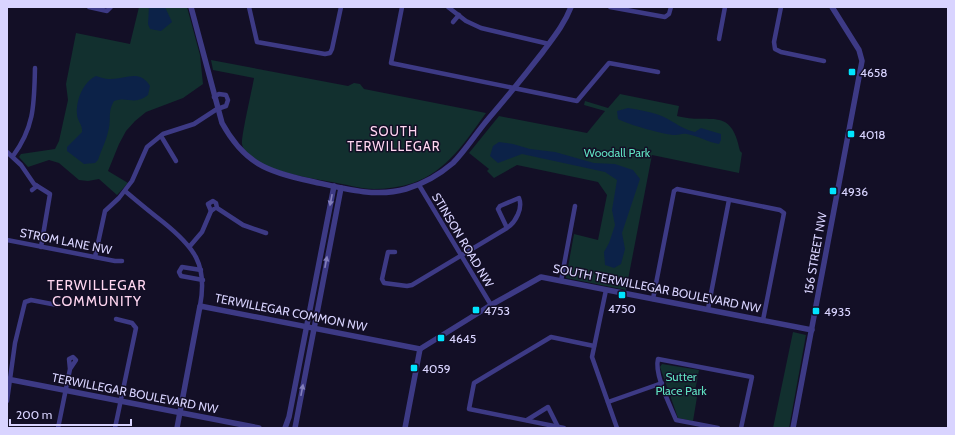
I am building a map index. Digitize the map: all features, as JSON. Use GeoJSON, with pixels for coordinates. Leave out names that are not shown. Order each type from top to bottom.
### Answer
{"type":"FeatureCollection","features":[{"type":"Feature","properties":{"kind":"street"},"geometry":{"type":"LineString","coordinates":[[89,7],[108,11],[110,7]]}},
{"type":"Feature","properties":{"kind":"street"},"geometry":{"type":"LineString","coordinates":[[191,7],[217,109],[230,139],[243,154],[258,165],[279,174],[370,193],[404,190],[419,185],[438,175],[453,162],[515,89],[559,32],[571,7]]}},
{"type":"Feature","properties":{"kind":"street"},"geometry":{"type":"LineString","coordinates":[[249,7],[257,42],[325,54],[330,53],[332,49],[341,7]]}},
{"type":"Feature","properties":{"kind":"street"},"geometry":{"type":"LineString","coordinates":[[402,7],[391,63],[577,101],[609,63],[658,72]]}},
{"type":"Feature","properties":{"kind":"street"},"geometry":{"type":"LineString","coordinates":[[448,7],[481,28],[549,44]]}},
{"type":"Feature","properties":{"kind":"street"},"geometry":{"type":"LineString","coordinates":[[610,7],[665,17],[669,14],[671,7]]}},
{"type":"Feature","properties":{"kind":"street"},"geometry":{"type":"LineString","coordinates":[[719,39],[725,7]]}},
{"type":"Feature","properties":{"kind":"street"},"geometry":{"type":"LineString","coordinates":[[781,7],[774,42],[775,49],[781,52],[824,61]]}},
{"type":"Feature","properties":{"kind":"street","name":"156 STREET NW"},"geometry":{"type":"LineString","coordinates":[[793,428],[862,58],[832,7]]}},
{"type":"Feature","properties":{"kind":"street"},"geometry":{"type":"LineString","coordinates":[[453,22],[459,15]]}},
{"type":"Feature","properties":{"kind":"street"},"geometry":{"type":"LineString","coordinates":[[13,156],[25,136],[32,119],[35,96],[35,68]]}},
{"type":"Feature","properties":{"kind":"street"},"geometry":{"type":"LineString","coordinates":[[95,257],[105,211],[125,191],[138,170],[147,147],[161,136],[194,124],[217,109],[226,106],[228,98],[224,94],[214,97]]}},
{"type":"Feature","properties":{"kind":"street"},"geometry":{"type":"LineString","coordinates":[[161,136],[176,161]]}},
{"type":"Feature","properties":{"kind":"street"},"geometry":{"type":"LineString","coordinates":[[7,152],[13,156],[37,186],[51,195],[41,247]]}},
{"type":"Feature","properties":{"kind":"street","name":"STINSON ROAD NW"},"geometry":{"type":"LineString","coordinates":[[419,185],[491,305]]}},
{"type":"Feature","properties":{"kind":"street"},"geometry":{"type":"LineString","coordinates":[[32,190],[37,186]]}},
{"type":"Feature","properties":{"kind":"street"},"geometry":{"type":"LineString","coordinates":[[334,186],[289,417],[285,428],[294,428],[341,188]]}},
{"type":"Feature","properties":{"kind":"street"},"geometry":{"type":"LineString","coordinates":[[653,299],[674,191],[677,189],[780,210],[784,213],[763,320]]}},
{"type":"Feature","properties":{"kind":"street"},"geometry":{"type":"LineString","coordinates":[[125,191],[190,246],[197,258],[203,280],[200,306]]}},
{"type":"Feature","properties":{"kind":"street"},"geometry":{"type":"LineString","coordinates":[[394,252],[388,252],[382,280],[384,283],[407,286],[514,224],[517,219],[520,202],[519,198],[500,206],[498,209],[507,228]]}},
{"type":"Feature","properties":{"kind":"street"},"geometry":{"type":"LineString","coordinates":[[708,309],[729,200]]}},
{"type":"Feature","properties":{"kind":"street"},"geometry":{"type":"LineString","coordinates":[[211,211],[208,206],[211,201],[216,203],[217,208],[243,225],[266,233]]}},
{"type":"Feature","properties":{"kind":"street"},"geometry":{"type":"LineString","coordinates":[[561,281],[575,206]]}},
{"type":"Feature","properties":{"kind":"street"},"geometry":{"type":"LineString","coordinates":[[190,246],[202,232],[211,211],[217,208]]}},
{"type":"Feature","properties":{"kind":"street","name":"STROM LANE NW"},"geometry":{"type":"LineString","coordinates":[[7,240],[122,261]]}},
{"type":"Feature","properties":{"kind":"street"},"geometry":{"type":"LineString","coordinates":[[201,270],[182,267],[179,272],[181,276],[203,280]]}},
{"type":"Feature","properties":{"kind":"street","name":"SOUTH TERWILLEGAR BOULEVARD NW"},"geometry":{"type":"LineString","coordinates":[[420,349],[538,277],[812,330]]}},
{"type":"Feature","properties":{"kind":"street"},"geometry":{"type":"LineString","coordinates":[[606,290],[592,357],[617,428]]}},
{"type":"Feature","properties":{"kind":"street"},"geometry":{"type":"LineString","coordinates":[[7,401],[15,343],[25,302],[31,300],[57,305]]}},
{"type":"Feature","properties":{"kind":"street","name":"TERWILLEGAR COMMON NW"},"geometry":{"type":"LineString","coordinates":[[177,428],[200,306],[420,349]]}},
{"type":"Feature","properties":{"kind":"street"},"geometry":{"type":"LineString","coordinates":[[115,428],[136,328],[132,323],[116,319]]}},
{"type":"Feature","properties":{"kind":"street"},"geometry":{"type":"LineString","coordinates":[[564,428],[469,409],[474,383],[551,337],[594,346]]}},
{"type":"Feature","properties":{"kind":"street"},"geometry":{"type":"LineString","coordinates":[[405,428],[420,349]]}},
{"type":"Feature","properties":{"kind":"street"},"geometry":{"type":"LineString","coordinates":[[718,428],[676,420],[662,383],[657,364],[658,359],[752,377],[742,428]]}},
{"type":"Feature","properties":{"kind":"street"},"geometry":{"type":"LineString","coordinates":[[58,428],[70,369]]}},
{"type":"Feature","properties":{"kind":"street","name":"TERWILLEGAR BOULEVARD NW"},"geometry":{"type":"LineString","coordinates":[[9,379],[259,428]]}},
{"type":"Feature","properties":{"kind":"street"},"geometry":{"type":"LineString","coordinates":[[608,402],[662,383]]}},
{"type":"Feature","properties":{"kind":"street"},"geometry":{"type":"LineString","coordinates":[[527,420],[548,407],[558,427]]}},
{"type":"Feature","properties":{"kind":"green space"},"geometry":{"type":"Polygon","coordinates":[[[139,7],[187,7],[200,55],[203,84],[183,98],[146,112],[126,131],[108,171],[128,183],[117,195],[99,179],[88,181],[79,180],[59,163],[49,160],[28,167],[19,157],[21,154],[55,149],[59,141],[68,100],[66,84],[76,33],[130,44],[139,7]]]}},
{"type":"Feature","properties":{"kind":"green space"},"geometry":{"type":"Polygon","coordinates":[[[211,60],[348,86],[354,83],[360,84],[364,89],[486,113],[455,154],[446,163],[425,178],[413,183],[394,188],[369,189],[310,178],[267,166],[255,160],[246,153],[242,140],[254,78],[213,70],[211,60]]]}},
{"type":"Feature","properties":{"kind":"green space","name":"Woodall Park"},"geometry":{"type":"Polygon","coordinates":[[[620,94],[679,106],[677,116],[725,122],[731,127],[742,153],[739,173],[652,155],[626,290],[566,278],[574,234],[598,240],[607,195],[598,182],[517,165],[494,178],[487,171],[489,169],[469,153],[499,116],[587,133],[605,111],[584,105],[585,101],[608,108],[620,94]]]}},
{"type":"Feature","properties":{"kind":"green space"},"geometry":{"type":"Polygon","coordinates":[[[793,332],[806,335],[789,428],[773,428],[793,332]]]}},
{"type":"Feature","properties":{"kind":"green space","name":"Sutter Place Park"},"geometry":{"type":"Polygon","coordinates":[[[662,364],[699,370],[694,396],[697,397],[693,421],[678,418],[660,367],[662,364]]]}},
{"type":"Feature","properties":{"kind":"water"},"geometry":{"type":"Polygon","coordinates":[[[149,7],[165,7],[172,22],[161,31],[150,29],[148,24],[149,7]]]}},
{"type":"Feature","properties":{"kind":"water"},"geometry":{"type":"Polygon","coordinates":[[[96,76],[115,79],[136,76],[141,77],[150,86],[148,95],[143,98],[138,100],[114,101],[111,109],[107,135],[98,160],[95,163],[84,164],[67,151],[67,147],[82,132],[82,127],[77,116],[79,97],[87,82],[96,76]]]}},
{"type":"Feature","properties":{"kind":"water"},"geometry":{"type":"Polygon","coordinates":[[[628,108],[660,115],[690,131],[695,132],[701,128],[721,134],[721,140],[719,144],[687,134],[675,135],[663,133],[618,119],[617,111],[628,108]]]}},
{"type":"Feature","properties":{"kind":"water"},"geometry":{"type":"Polygon","coordinates":[[[499,142],[530,149],[555,152],[594,163],[615,164],[633,170],[640,179],[622,233],[625,249],[621,264],[614,268],[605,265],[604,252],[609,243],[615,225],[612,210],[617,180],[605,172],[522,154],[498,163],[490,156],[493,146],[499,142]]]}},
{"type":"Feature","properties":{"kind":"place","name":"4658"},"geometry":{"type":"Point","coordinates":[852,72]}},
{"type":"Feature","properties":{"kind":"place","name":"4018"},"geometry":{"type":"Point","coordinates":[851,134]}},
{"type":"Feature","properties":{"kind":"place","name":"4936"},"geometry":{"type":"Point","coordinates":[833,191]}},
{"type":"Feature","properties":{"kind":"place","name":"4750"},"geometry":{"type":"Point","coordinates":[622,295]}},
{"type":"Feature","properties":{"kind":"place","name":"4753"},"geometry":{"type":"Point","coordinates":[476,310]}},
{"type":"Feature","properties":{"kind":"place","name":"4935"},"geometry":{"type":"Point","coordinates":[816,311]}},
{"type":"Feature","properties":{"kind":"place","name":"4645"},"geometry":{"type":"Point","coordinates":[441,338]}},
{"type":"Feature","properties":{"kind":"place","name":"4059"},"geometry":{"type":"Point","coordinates":[414,368]}},
{"type":"Feature","properties":{"kind":"district","name":"SOUTH TERWILLEGAR"},"geometry":{"type":"Point","coordinates":[394,138]}},
{"type":"Feature","properties":{"kind":"district","name":"TERWILLEGAR COMMUNITY"},"geometry":{"type":"Point","coordinates":[97,294]}}]}
